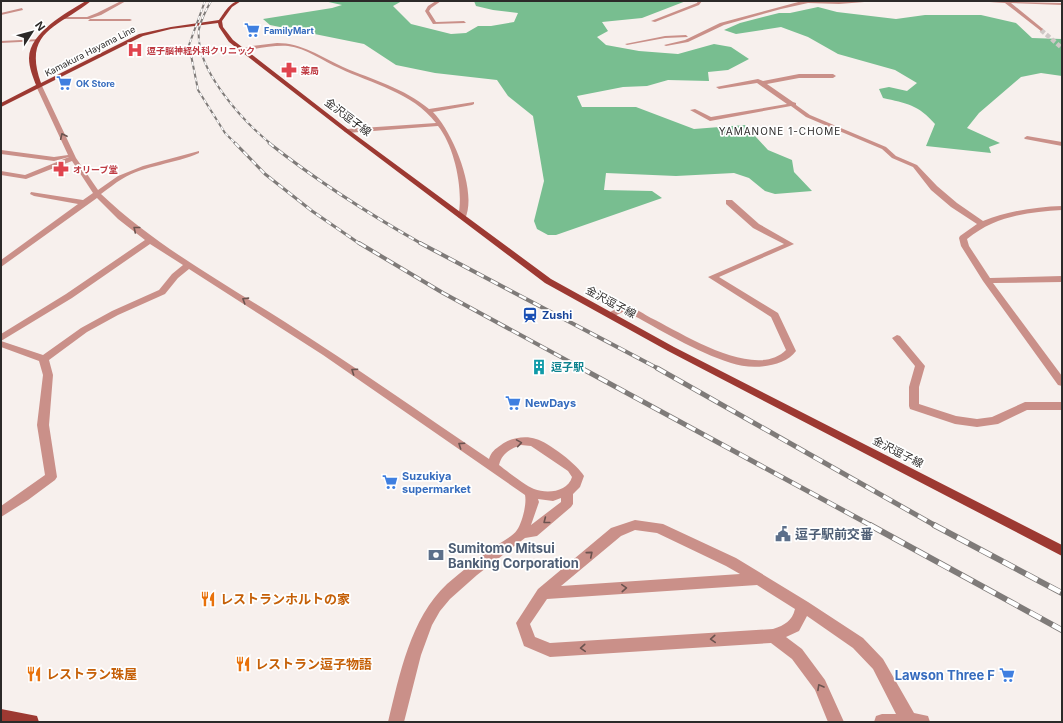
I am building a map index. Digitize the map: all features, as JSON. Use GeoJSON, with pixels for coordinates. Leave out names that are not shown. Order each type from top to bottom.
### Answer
{"type":"FeatureCollection","features":[{"type":"Feature","properties":{"kind":"main road","name":"Kamakura Hayama Line"},"geometry":{"type":"LineString","coordinates":[[40,86],[32,65],[34,47],[45,32],[62,18],[90,1]]}},
{"type":"Feature","properties":{"kind":"main road"},"geometry":{"type":"LineString","coordinates":[[220,21],[231,6],[239,1]]}},
{"type":"Feature","properties":{"kind":"main road","name":"Kamakura Hayama Line"},"geometry":{"type":"LineString","coordinates":[[1,105],[141,35],[171,28],[220,21]]}},
{"type":"Feature","properties":{"kind":"main road","name":"金沢逗子線"},"geometry":{"type":"LineString","coordinates":[[220,21],[221,27],[225,34],[240,50],[548,281],[678,352],[1062,551]]}},
{"type":"Feature","properties":{"kind":"main road"},"geometry":{"type":"LineString","coordinates":[[1,718],[31,722]]}},
{"type":"Feature","properties":{"kind":"street"},"geometry":{"type":"LineString","coordinates":[[62,18],[87,18],[99,14],[124,1]]}},
{"type":"Feature","properties":{"kind":"street"},"geometry":{"type":"LineString","coordinates":[[439,1],[429,7],[427,11],[435,23],[464,22]]}},
{"type":"Feature","properties":{"kind":"street"},"geometry":{"type":"LineString","coordinates":[[653,22],[698,4],[700,1]]}},
{"type":"Feature","properties":{"kind":"street"},"geometry":{"type":"LineString","coordinates":[[793,1],[875,1]]}},
{"type":"Feature","properties":{"kind":"street"},"geometry":{"type":"LineString","coordinates":[[976,1],[1062,4]]}},
{"type":"Feature","properties":{"kind":"street"},"geometry":{"type":"LineString","coordinates":[[1004,1],[1041,30]]}},
{"type":"Feature","properties":{"kind":"street"},"geometry":{"type":"LineString","coordinates":[[666,45],[686,41],[722,24],[780,8],[809,2]]}},
{"type":"Feature","properties":{"kind":"street"},"geometry":{"type":"LineString","coordinates":[[1,14],[22,9]]}},
{"type":"Feature","properties":{"kind":"street"},"geometry":{"type":"LineString","coordinates":[[87,18],[86,20],[130,20]]}},
{"type":"Feature","properties":{"kind":"street"},"geometry":{"type":"LineString","coordinates":[[627,44],[665,37],[700,35]]}},
{"type":"Feature","properties":{"kind":"street"},"geometry":{"type":"LineString","coordinates":[[1,42],[40,40]]}},
{"type":"Feature","properties":{"kind":"street"},"geometry":{"type":"LineString","coordinates":[[240,50],[279,45],[301,48],[323,60],[394,88],[422,105],[441,124],[458,160],[466,204],[462,217]]}},
{"type":"Feature","properties":{"kind":"street"},"geometry":{"type":"LineString","coordinates":[[762,83],[799,76],[833,76]]}},
{"type":"Feature","properties":{"kind":"street"},"geometry":{"type":"LineString","coordinates":[[719,87],[758,81],[762,83],[794,104],[808,116],[884,148],[894,157],[914,166],[934,188],[954,205],[982,224]]}},
{"type":"Feature","properties":{"kind":"street"},"geometry":{"type":"LineString","coordinates":[[40,86],[72,157],[96,194],[121,217],[150,240],[326,353],[531,493],[553,496],[567,492],[576,484],[578,476],[572,468],[534,442],[520,441],[507,446],[496,455],[493,467]]}},
{"type":"Feature","properties":{"kind":"street"},"geometry":{"type":"LineString","coordinates":[[428,111],[472,103]]}},
{"type":"Feature","properties":{"kind":"street"},"geometry":{"type":"LineString","coordinates":[[693,110],[710,119],[794,104]]}},
{"type":"Feature","properties":{"kind":"street"},"geometry":{"type":"LineString","coordinates":[[347,131],[441,124]]}},
{"type":"Feature","properties":{"kind":"street"},"geometry":{"type":"LineString","coordinates":[[1027,138],[1062,144]]}},
{"type":"Feature","properties":{"kind":"street"},"geometry":{"type":"LineString","coordinates":[[1,152],[54,159],[72,157]]}},
{"type":"Feature","properties":{"kind":"street"},"geometry":{"type":"LineString","coordinates":[[1,264],[120,177],[145,166],[183,158],[197,152]]}},
{"type":"Feature","properties":{"kind":"street"},"geometry":{"type":"LineString","coordinates":[[1,173],[26,178],[72,157]]}},
{"type":"Feature","properties":{"kind":"street"},"geometry":{"type":"LineString","coordinates":[[34,194],[86,203]]}},
{"type":"Feature","properties":{"kind":"street"},"geometry":{"type":"LineString","coordinates":[[610,315],[622,309],[629,310],[710,351],[734,361],[760,364],[784,358],[791,351],[775,315],[712,277],[790,244],[756,226],[729,202]]}},
{"type":"Feature","properties":{"kind":"street"},"geometry":{"type":"LineString","coordinates":[[1062,208],[1020,213],[982,224],[963,238],[965,246],[987,281],[1062,383]]}},
{"type":"Feature","properties":{"kind":"street"},"geometry":{"type":"LineString","coordinates":[[1,338],[69,296],[150,240]]}},
{"type":"Feature","properties":{"kind":"street"},"geometry":{"type":"LineString","coordinates":[[44,358],[90,326],[162,292],[175,276],[188,265]]}},
{"type":"Feature","properties":{"kind":"street"},"geometry":{"type":"LineString","coordinates":[[987,281],[1062,279]]}},
{"type":"Feature","properties":{"kind":"street"},"geometry":{"type":"LineString","coordinates":[[897,338],[920,366],[914,387],[914,406],[955,420],[977,423],[994,421],[1025,406],[1062,406]]}},
{"type":"Feature","properties":{"kind":"street"},"geometry":{"type":"LineString","coordinates":[[1,344],[44,358]]}},
{"type":"Feature","properties":{"kind":"street"},"geometry":{"type":"LineString","coordinates":[[1,512],[51,477],[43,425],[48,375],[44,358]]}},
{"type":"Feature","properties":{"kind":"street"},"geometry":{"type":"LineString","coordinates":[[396,722],[414,653],[426,622],[444,595],[484,562],[522,534],[532,532],[567,504],[567,492]]}},
{"type":"Feature","properties":{"kind":"street"},"geometry":{"type":"LineString","coordinates":[[522,534],[533,502],[531,493]]}},
{"type":"Feature","properties":{"kind":"street"},"geometry":{"type":"LineString","coordinates":[[803,606],[800,619],[794,629],[773,636],[550,650],[529,641],[523,624],[543,593],[616,532],[635,525],[658,528],[731,562],[803,606],[858,643],[878,664],[915,721]]}},
{"type":"Feature","properties":{"kind":"street"},"geometry":{"type":"LineString","coordinates":[[543,593],[758,579]]}},
{"type":"Feature","properties":{"kind":"street"},"geometry":{"type":"LineString","coordinates":[[773,636],[797,654],[820,685],[836,722]]}},
{"type":"Feature","properties":{"kind":"street"},"geometry":{"type":"LineString","coordinates":[[882,722],[915,721]]}},
{"type":"Feature","properties":{"kind":"green space"},"geometry":{"type":"Polygon","coordinates":[[[324,1],[402,1],[393,6],[411,24],[451,34],[466,33],[478,26],[491,26],[514,22],[518,13],[476,6],[474,1],[686,1],[642,18],[602,22],[608,31],[597,37],[606,45],[639,51],[678,54],[714,44],[731,47],[749,59],[728,70],[708,72],[709,81],[668,80],[647,86],[623,87],[577,96],[582,107],[636,107],[694,129],[745,125],[768,150],[792,160],[794,172],[812,191],[775,194],[765,191],[749,178],[734,173],[676,176],[606,173],[604,190],[652,191],[662,198],[556,235],[548,235],[537,229],[534,221],[544,181],[533,116],[508,96],[497,80],[435,73],[396,65],[364,44],[270,25],[263,19],[332,8],[342,5],[324,1]]]}},
{"type":"Feature","properties":{"kind":"green space"},"geometry":{"type":"Polygon","coordinates":[[[818,7],[837,12],[896,19],[925,15],[981,15],[1016,23],[1032,38],[1062,39],[1062,76],[1041,73],[1021,77],[979,113],[967,128],[1000,143],[989,147],[991,153],[926,146],[935,124],[918,109],[912,106],[883,98],[879,89],[889,87],[907,91],[917,83],[895,70],[838,54],[808,37],[781,27],[736,34],[724,30],[740,23],[779,13],[790,13],[818,7]]]}},
{"type":"Feature","properties":{"kind":"tunnel"},"geometry":{"type":"LineString","coordinates":[[1041,30],[1062,48]]}},
{"type":"Feature","properties":{"kind":"railway"},"geometry":{"type":"LineString","coordinates":[[205,1],[189,45],[198,90],[225,133],[235,143]]}},
{"type":"Feature","properties":{"kind":"railway"},"geometry":{"type":"LineString","coordinates":[[211,1],[202,18],[199,29],[200,44],[204,61],[212,77],[235,108],[247,122],[271,144]]}},
{"type":"Feature","properties":{"kind":"railway"},"geometry":{"type":"LineString","coordinates":[[235,143],[265,174],[312,211],[360,244]]}},
{"type":"Feature","properties":{"kind":"railway"},"geometry":{"type":"LineString","coordinates":[[269,143],[306,171],[382,221],[422,244]]}},
{"type":"Feature","properties":{"kind":"railway"},"geometry":{"type":"LineString","coordinates":[[359,243],[443,293],[583,369]]}},
{"type":"Feature","properties":{"kind":"railway"},"geometry":{"type":"LineString","coordinates":[[420,243],[659,369]]}},
{"type":"Feature","properties":{"kind":"railway"},"geometry":{"type":"LineString","coordinates":[[581,368],[872,526]]}},
{"type":"Feature","properties":{"kind":"railway"},"geometry":{"type":"LineString","coordinates":[[657,368],[936,526]]}},
{"type":"Feature","properties":{"kind":"railway"},"geometry":{"type":"LineString","coordinates":[[870,525],[1062,630]]}},
{"type":"Feature","properties":{"kind":"railway"},"geometry":{"type":"LineString","coordinates":[[934,525],[1062,593]]}},
{"type":"Feature","properties":{"kind":"place","name":"FamilyMart"},"geometry":{"type":"Point","coordinates":[252,30]}},
{"type":"Feature","properties":{"kind":"place","name":"逗子脳神経外科クリニック"},"geometry":{"type":"Point","coordinates":[135,50]}},
{"type":"Feature","properties":{"kind":"place","name":"薬局"},"geometry":{"type":"Point","coordinates":[289,70]}},
{"type":"Feature","properties":{"kind":"place","name":"OK Store"},"geometry":{"type":"Point","coordinates":[64,83]}},
{"type":"Feature","properties":{"kind":"place","name":"オリーブ堂"},"geometry":{"type":"Point","coordinates":[61,169]}},
{"type":"Feature","properties":{"kind":"place","name":"Zushi"},"geometry":{"type":"Point","coordinates":[530,315]}},
{"type":"Feature","properties":{"kind":"place","name":"逗子駅"},"geometry":{"type":"Point","coordinates":[539,367]}},
{"type":"Feature","properties":{"kind":"place","name":"NewDays"},"geometry":{"type":"Point","coordinates":[513,403]}},
{"type":"Feature","properties":{"kind":"place","name":"Suzukiya supermarket"},"geometry":{"type":"Point","coordinates":[390,482]}},
{"type":"Feature","properties":{"kind":"place","name":"逗子駅前交番"},"geometry":{"type":"Point","coordinates":[783,534]}},
{"type":"Feature","properties":{"kind":"place","name":"Sumitomo Mitsui Banking Corporation"},"geometry":{"type":"Point","coordinates":[436,555]}},
{"type":"Feature","properties":{"kind":"place","name":"レストランホルトの家"},"geometry":{"type":"Point","coordinates":[208,599]}},
{"type":"Feature","properties":{"kind":"place","name":"レストラン逗子物語"},"geometry":{"type":"Point","coordinates":[243,664]}},
{"type":"Feature","properties":{"kind":"place","name":"レストラン珠屋"},"geometry":{"type":"Point","coordinates":[34,674]}},
{"type":"Feature","properties":{"kind":"place","name":"Lawson Three F"},"geometry":{"type":"Point","coordinates":[1007,675]}},
{"type":"Feature","properties":{"kind":"district","name":"YAMANONE 1-CHOME"},"geometry":{"type":"Point","coordinates":[780,131]}}]}
